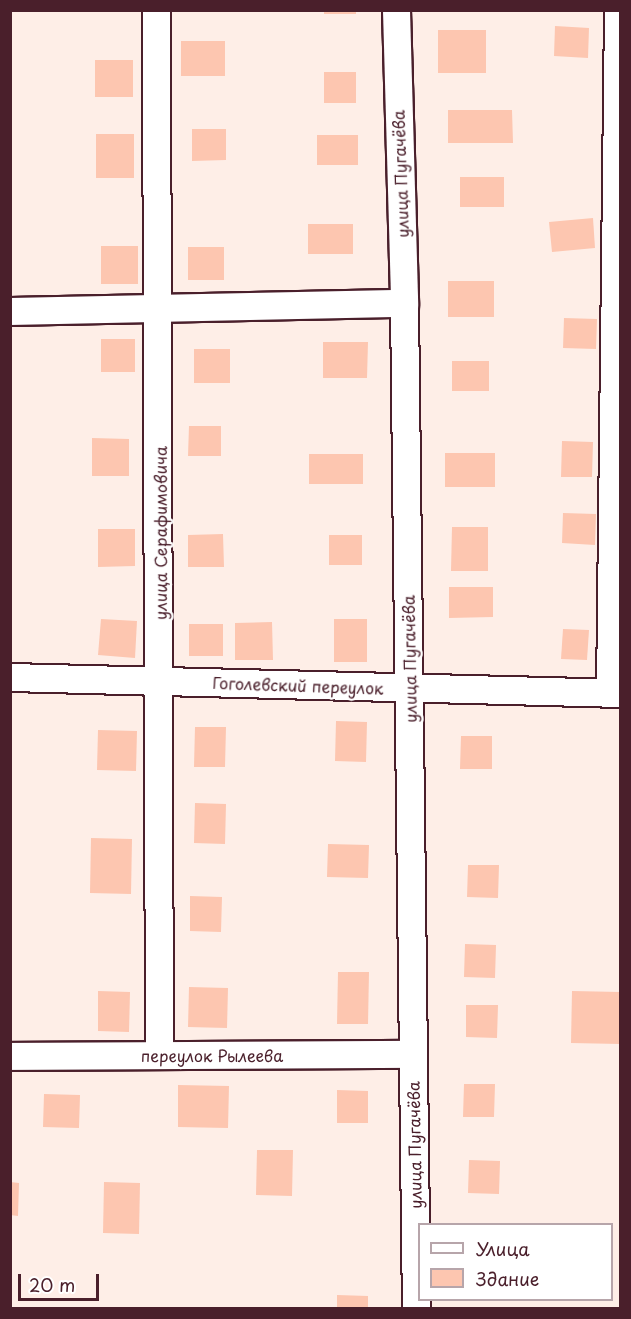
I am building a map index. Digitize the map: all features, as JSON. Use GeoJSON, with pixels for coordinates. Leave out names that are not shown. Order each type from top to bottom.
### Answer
{"type":"FeatureCollection","features":[{"type":"Feature","properties":{"kind":"street","name":"улица Серафимовича"},"geometry":{"type":"LineString","coordinates":[[156,10],[160,310],[159,1055]]}},
{"type":"Feature","properties":{"kind":"street","name":"улица Пугачёва"},"geometry":{"type":"LineString","coordinates":[[396,10],[404,303],[410,688],[416,1308]]}},
{"type":"Feature","properties":{"kind":"street"},"geometry":{"type":"LineString","coordinates":[[615,693],[618,10]]}},
{"type":"Feature","properties":{"kind":"street"},"geometry":{"type":"LineString","coordinates":[[10,310],[160,310],[404,303]]}},
{"type":"Feature","properties":{"kind":"street","name":"Гоголевский переулок"},"geometry":{"type":"LineString","coordinates":[[10,677],[615,693]]}},
{"type":"Feature","properties":{"kind":"street","name":"переулок Рылеева"},"geometry":{"type":"LineString","coordinates":[[10,1056],[413,1054]]}},
{"type":"Feature","properties":{"kind":"building"},"geometry":{"type":"Polygon","coordinates":[[[324,10],[356,10],[356,14],[324,14],[324,10]]]}},
{"type":"Feature","properties":{"kind":"building"},"geometry":{"type":"Polygon","coordinates":[[[555,26],[589,28],[588,58],[554,56],[555,26]]]}},
{"type":"Feature","properties":{"kind":"building"},"geometry":{"type":"Polygon","coordinates":[[[438,30],[486,30],[486,73],[438,73],[438,30]]]}},
{"type":"Feature","properties":{"kind":"building"},"geometry":{"type":"Polygon","coordinates":[[[181,41],[225,41],[225,76],[181,76],[181,41]]]}},
{"type":"Feature","properties":{"kind":"building"},"geometry":{"type":"Polygon","coordinates":[[[95,60],[133,60],[133,97],[95,97],[95,60]]]}},
{"type":"Feature","properties":{"kind":"building"},"geometry":{"type":"Polygon","coordinates":[[[324,72],[356,72],[356,103],[324,103],[324,72]]]}},
{"type":"Feature","properties":{"kind":"building"},"geometry":{"type":"Polygon","coordinates":[[[448,110],[512,110],[513,143],[448,143],[448,110]]]}},
{"type":"Feature","properties":{"kind":"building"},"geometry":{"type":"Polygon","coordinates":[[[192,129],[226,129],[226,160],[192,161],[192,129]]]}},
{"type":"Feature","properties":{"kind":"building"},"geometry":{"type":"Polygon","coordinates":[[[96,134],[134,134],[134,178],[96,178],[96,134]]]}},
{"type":"Feature","properties":{"kind":"building"},"geometry":{"type":"Polygon","coordinates":[[[317,135],[358,135],[358,165],[317,165],[317,135]]]}},
{"type":"Feature","properties":{"kind":"building"},"geometry":{"type":"Polygon","coordinates":[[[460,177],[504,177],[504,207],[460,207],[460,177]]]}},
{"type":"Feature","properties":{"kind":"building"},"geometry":{"type":"Polygon","coordinates":[[[593,218],[595,248],[552,252],[549,222],[593,218]]]}},
{"type":"Feature","properties":{"kind":"building"},"geometry":{"type":"Polygon","coordinates":[[[308,224],[353,224],[353,254],[308,254],[308,224]]]}},
{"type":"Feature","properties":{"kind":"building"},"geometry":{"type":"Polygon","coordinates":[[[101,246],[138,246],[138,284],[101,284],[101,246]]]}},
{"type":"Feature","properties":{"kind":"building"},"geometry":{"type":"Polygon","coordinates":[[[188,247],[224,247],[224,280],[188,280],[188,247]]]}},
{"type":"Feature","properties":{"kind":"building"},"geometry":{"type":"Polygon","coordinates":[[[448,281],[494,281],[494,317],[448,317],[448,281]]]}},
{"type":"Feature","properties":{"kind":"building"},"geometry":{"type":"Polygon","coordinates":[[[564,318],[597,319],[596,349],[563,348],[564,318]]]}},
{"type":"Feature","properties":{"kind":"building"},"geometry":{"type":"Polygon","coordinates":[[[101,339],[135,339],[135,372],[101,372],[101,339]]]}},
{"type":"Feature","properties":{"kind":"building"},"geometry":{"type":"Polygon","coordinates":[[[323,342],[368,342],[367,378],[323,378],[323,342]]]}},
{"type":"Feature","properties":{"kind":"building"},"geometry":{"type":"Polygon","coordinates":[[[194,349],[230,349],[230,383],[194,383],[194,349]]]}},
{"type":"Feature","properties":{"kind":"building"},"geometry":{"type":"Polygon","coordinates":[[[452,361],[489,361],[489,391],[452,391],[452,361]]]}},
{"type":"Feature","properties":{"kind":"building"},"geometry":{"type":"Polygon","coordinates":[[[189,426],[221,426],[221,456],[188,456],[189,426]]]}},
{"type":"Feature","properties":{"kind":"building"},"geometry":{"type":"Polygon","coordinates":[[[92,438],[129,439],[129,476],[92,476],[92,438]]]}},
{"type":"Feature","properties":{"kind":"building"},"geometry":{"type":"Polygon","coordinates":[[[562,441],[593,442],[592,477],[561,477],[562,441]]]}},
{"type":"Feature","properties":{"kind":"building"},"geometry":{"type":"Polygon","coordinates":[[[445,453],[495,453],[495,487],[445,487],[445,453]]]}},
{"type":"Feature","properties":{"kind":"building"},"geometry":{"type":"Polygon","coordinates":[[[309,454],[363,454],[363,484],[309,484],[309,454]]]}},
{"type":"Feature","properties":{"kind":"building"},"geometry":{"type":"Polygon","coordinates":[[[563,513],[596,514],[595,545],[562,543],[563,513]]]}},
{"type":"Feature","properties":{"kind":"building"},"geometry":{"type":"Polygon","coordinates":[[[452,527],[488,527],[488,571],[451,571],[452,527]]]}},
{"type":"Feature","properties":{"kind":"building"},"geometry":{"type":"Polygon","coordinates":[[[98,529],[135,529],[135,566],[98,567],[98,529]]]}},
{"type":"Feature","properties":{"kind":"building"},"geometry":{"type":"Polygon","coordinates":[[[223,534],[224,567],[188,567],[188,535],[223,534]]]}},
{"type":"Feature","properties":{"kind":"building"},"geometry":{"type":"Polygon","coordinates":[[[329,535],[362,535],[362,565],[329,565],[329,535]]]}},
{"type":"Feature","properties":{"kind":"building"},"geometry":{"type":"Polygon","coordinates":[[[449,587],[493,587],[493,617],[449,618],[449,587]]]}},
{"type":"Feature","properties":{"kind":"building"},"geometry":{"type":"Polygon","coordinates":[[[101,619],[137,621],[135,658],[98,655],[101,619]]]}},
{"type":"Feature","properties":{"kind":"building"},"geometry":{"type":"Polygon","coordinates":[[[334,619],[367,619],[367,662],[334,662],[334,619]]]}},
{"type":"Feature","properties":{"kind":"building"},"geometry":{"type":"Polygon","coordinates":[[[272,622],[273,660],[235,660],[235,623],[272,622]]]}},
{"type":"Feature","properties":{"kind":"building"},"geometry":{"type":"Polygon","coordinates":[[[189,624],[223,624],[223,656],[189,656],[189,624]]]}},
{"type":"Feature","properties":{"kind":"building"},"geometry":{"type":"Polygon","coordinates":[[[563,629],[589,630],[587,660],[561,659],[563,629]]]}},
{"type":"Feature","properties":{"kind":"building"},"geometry":{"type":"Polygon","coordinates":[[[336,721],[367,722],[366,762],[335,761],[336,721]]]}},
{"type":"Feature","properties":{"kind":"building"},"geometry":{"type":"Polygon","coordinates":[[[195,727],[226,727],[225,767],[194,767],[195,727]]]}},
{"type":"Feature","properties":{"kind":"building"},"geometry":{"type":"Polygon","coordinates":[[[98,730],[137,731],[136,771],[97,770],[98,730]]]}},
{"type":"Feature","properties":{"kind":"building"},"geometry":{"type":"Polygon","coordinates":[[[461,736],[492,736],[492,769],[460,769],[461,736]]]}},
{"type":"Feature","properties":{"kind":"building"},"geometry":{"type":"Polygon","coordinates":[[[195,803],[226,804],[225,844],[194,843],[195,803]]]}},
{"type":"Feature","properties":{"kind":"building"},"geometry":{"type":"Polygon","coordinates":[[[91,838],[132,839],[131,894],[90,893],[91,838]]]}},
{"type":"Feature","properties":{"kind":"building"},"geometry":{"type":"Polygon","coordinates":[[[328,844],[369,845],[368,878],[327,877],[328,844]]]}},
{"type":"Feature","properties":{"kind":"building"},"geometry":{"type":"Polygon","coordinates":[[[468,865],[499,865],[498,898],[467,897],[468,865]]]}},
{"type":"Feature","properties":{"kind":"building"},"geometry":{"type":"Polygon","coordinates":[[[190,896],[222,897],[221,932],[190,931],[190,896]]]}},
{"type":"Feature","properties":{"kind":"building"},"geometry":{"type":"Polygon","coordinates":[[[465,944],[496,945],[495,978],[464,977],[465,944]]]}},
{"type":"Feature","properties":{"kind":"building"},"geometry":{"type":"Polygon","coordinates":[[[338,972],[369,972],[368,1024],[337,1024],[338,972]]]}},
{"type":"Feature","properties":{"kind":"building"},"geometry":{"type":"Polygon","coordinates":[[[189,987],[228,988],[227,1028],[188,1027],[189,987]]]}},
{"type":"Feature","properties":{"kind":"building"},"geometry":{"type":"Polygon","coordinates":[[[98,991],[130,992],[129,1032],[98,1031],[98,991]]]}},
{"type":"Feature","properties":{"kind":"building"},"geometry":{"type":"Polygon","coordinates":[[[572,991],[620,992],[620,1044],[571,1043],[572,991]]]}},
{"type":"Feature","properties":{"kind":"building"},"geometry":{"type":"Polygon","coordinates":[[[466,1005],[498,1005],[497,1038],[466,1037],[466,1005]]]}},
{"type":"Feature","properties":{"kind":"building"},"geometry":{"type":"Polygon","coordinates":[[[464,1084],[495,1084],[494,1117],[463,1117],[464,1084]]]}},
{"type":"Feature","properties":{"kind":"building"},"geometry":{"type":"Polygon","coordinates":[[[178,1085],[229,1086],[228,1128],[178,1127],[178,1085]]]}},
{"type":"Feature","properties":{"kind":"building"},"geometry":{"type":"Polygon","coordinates":[[[337,1090],[368,1091],[368,1123],[337,1123],[337,1090]]]}},
{"type":"Feature","properties":{"kind":"building"},"geometry":{"type":"Polygon","coordinates":[[[44,1094],[80,1095],[79,1128],[43,1127],[44,1094]]]}},
{"type":"Feature","properties":{"kind":"building"},"geometry":{"type":"Polygon","coordinates":[[[257,1150],[293,1150],[292,1196],[256,1195],[257,1150]]]}},
{"type":"Feature","properties":{"kind":"building"},"geometry":{"type":"Polygon","coordinates":[[[469,1160],[500,1161],[499,1194],[468,1193],[469,1160]]]}},
{"type":"Feature","properties":{"kind":"building"},"geometry":{"type":"Polygon","coordinates":[[[10,1182],[19,1183],[18,1216],[10,1215],[10,1182]]]}},
{"type":"Feature","properties":{"kind":"building"},"geometry":{"type":"Polygon","coordinates":[[[104,1182],[140,1183],[139,1234],[103,1233],[104,1182]]]}},
{"type":"Feature","properties":{"kind":"building"},"geometry":{"type":"Polygon","coordinates":[[[337,1295],[368,1296],[368,1308],[337,1308],[337,1295]]]}}]}
